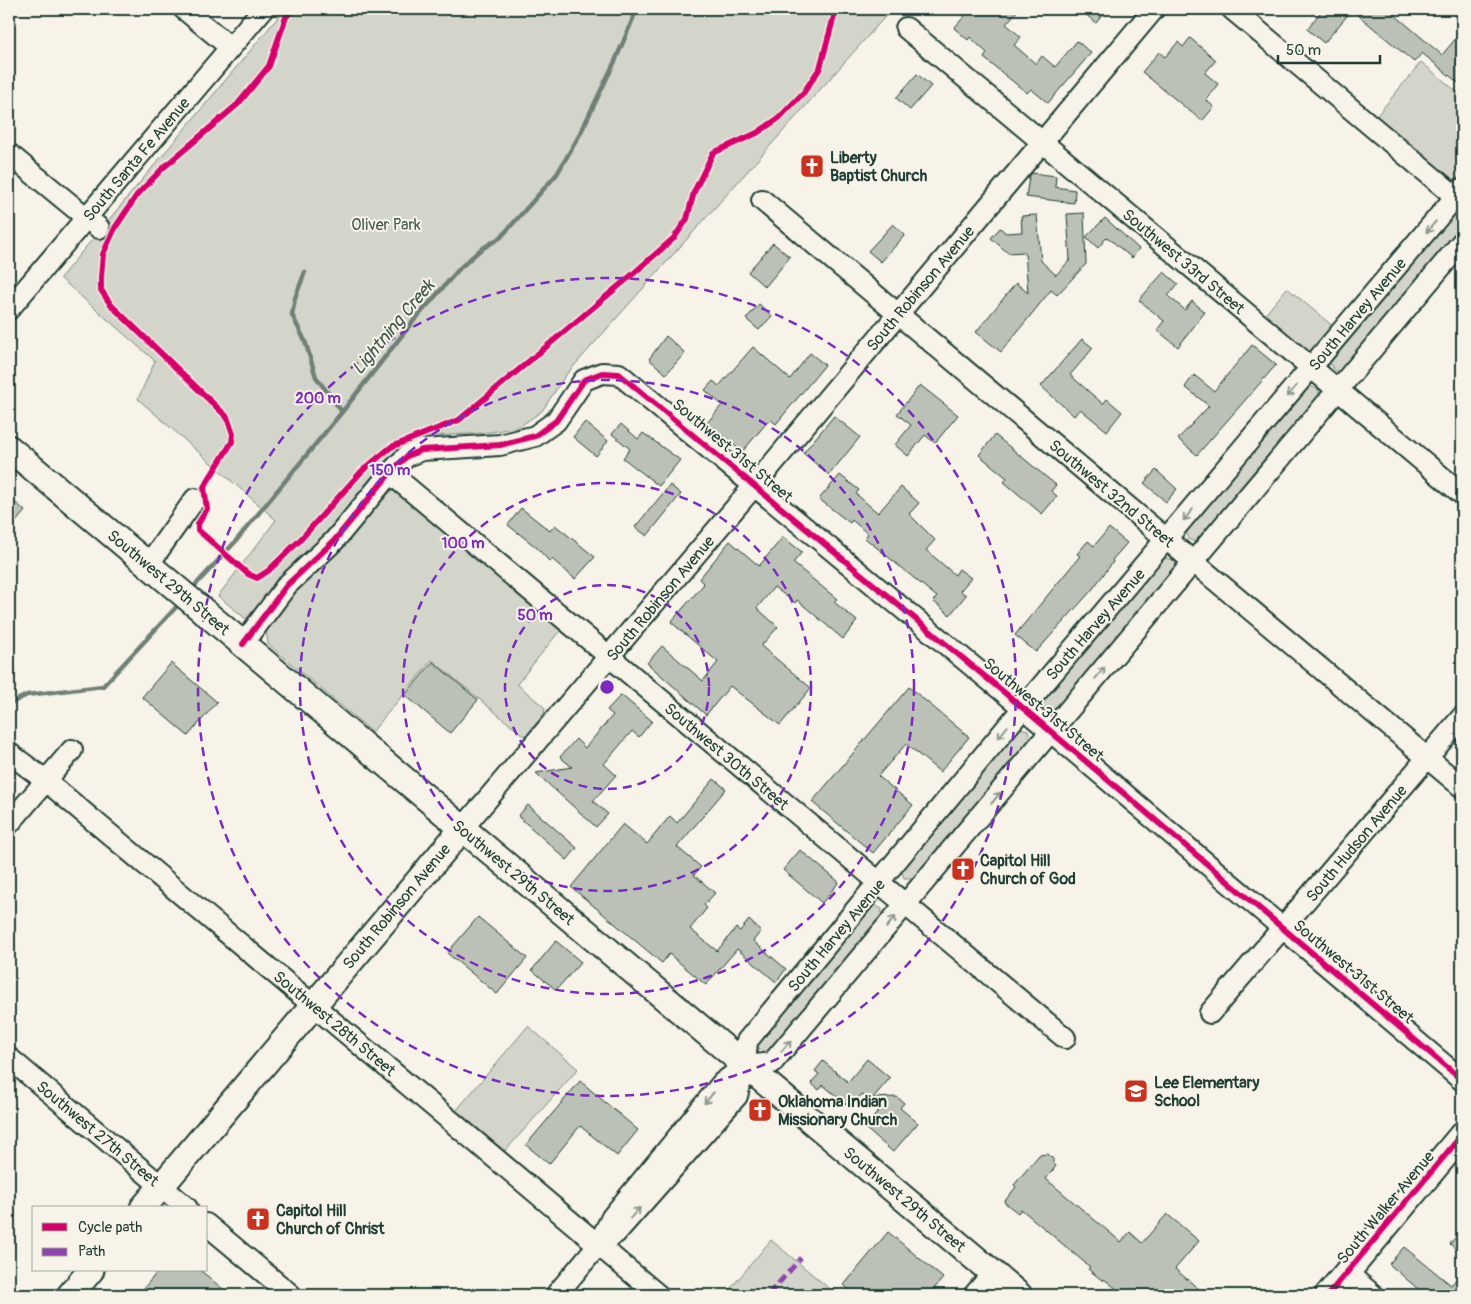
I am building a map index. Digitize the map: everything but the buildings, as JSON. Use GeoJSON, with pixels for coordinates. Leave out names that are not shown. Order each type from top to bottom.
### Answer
{"type":"FeatureCollection","features":[{"type":"Feature","properties":{"kind":"main road","name":"Southwest 29th Street"},"geometry":{"type":"LineString","coordinates":[[9,448],[1019,1295]]}},
{"type":"Feature","properties":{"kind":"main road","name":"South Robinson Avenue"},"geometry":{"type":"LineString","coordinates":[[144,1206],[462,829]]}},
{"type":"Feature","properties":{"kind":"main road","name":"South Walker Avenue"},"geometry":{"type":"LineString","coordinates":[[1328,1295],[1462,1135]]}},
{"type":"Feature","properties":{"kind":"main road"},"geometry":{"type":"LineString","coordinates":[[70,1295],[89,1272]]}},
{"type":"Feature","properties":{"kind":"street"},"geometry":{"type":"LineString","coordinates":[[184,9],[230,47]]}},
{"type":"Feature","properties":{"kind":"street","name":"South Santa Fe Avenue"},"geometry":{"type":"LineString","coordinates":[[9,309],[93,223],[230,47],[263,9]]}},
{"type":"Feature","properties":{"kind":"street","name":"South Robinson Avenue"},"geometry":{"type":"LineString","coordinates":[[462,829],[610,658],[1154,9]]}},
{"type":"Feature","properties":{"kind":"street"},"geometry":{"type":"LineString","coordinates":[[1232,9],[1460,196]]}},
{"type":"Feature","properties":{"kind":"street","name":"Southwest 33rd Street"},"geometry":{"type":"LineString","coordinates":[[906,28],[1462,494]]}},
{"type":"Feature","properties":{"kind":"street"},"geometry":{"type":"LineString","coordinates":[[9,154],[93,223]]}},
{"type":"Feature","properties":{"kind":"street","name":"South Harvey Avenue"},"geometry":{"type":"LineString","coordinates":[[556,1295],[598,1245],[616,1233],[737,1096],[745,1066],[747,1041],[1023,708],[1460,196]]}},
{"type":"Feature","properties":{"kind":"street","name":"Southwest 32nd Street"},"geometry":{"type":"LineString","coordinates":[[762,200],[1462,787]]}},
{"type":"Feature","properties":{"kind":"street","name":"South Harvey Avenue"},"geometry":{"type":"LineString","coordinates":[[745,1066],[772,1062],[1051,733],[1462,242]]}},
{"type":"Feature","properties":{"kind":"street","name":"Southwest 31st Street"},"geometry":{"type":"LineString","coordinates":[[390,473],[407,456],[422,450],[500,444],[535,436],[556,421],[584,380],[602,373],[619,374],[1023,708],[1462,1080]]}},
{"type":"Feature","properties":{"kind":"street"},"geometry":{"type":"LineString","coordinates":[[243,644],[287,585],[334,542],[390,473]]}},
{"type":"Feature","properties":{"kind":"street","name":"Southwest 30th Street"},"geometry":{"type":"LineString","coordinates":[[390,473],[1065,1038]]}},
{"type":"Feature","properties":{"kind":"street"},"geometry":{"type":"LineString","coordinates":[[155,570],[195,499]]}},
{"type":"Feature","properties":{"kind":"street","name":"South Hudson Avenue"},"geometry":{"type":"LineString","coordinates":[[1210,1013],[1462,717]]}},
{"type":"Feature","properties":{"kind":"street"},"geometry":{"type":"LineString","coordinates":[[9,824],[72,750]]}},
{"type":"Feature","properties":{"kind":"street","name":"Southwest 28th Street"},"geometry":{"type":"LineString","coordinates":[[9,754],[45,780],[658,1295]]}},
{"type":"Feature","properties":{"kind":"street","name":"Southwest 27th Street"},"geometry":{"type":"LineString","coordinates":[[9,1058],[185,1206]]}},
{"type":"Feature","properties":{"kind":"street"},"geometry":{"type":"LineString","coordinates":[[208,1226],[291,1295]]}},
{"type":"Feature","properties":{"kind":"street"},"geometry":{"type":"LineString","coordinates":[[974,1295],[993,1273]]}},
{"type":"Feature","properties":{"kind":"street"},"geometry":{"type":"LineString","coordinates":[[1347,1273],[1373,1295]]}},
{"type":"Feature","properties":{"kind":"green space","name":"Oliver Park"},"geometry":{"type":"Polygon","coordinates":[[[285,9],[892,9],[565,376],[542,411],[519,427],[485,433],[416,437],[400,452],[327,536],[298,558],[246,619],[218,596],[276,520],[138,399],[155,361],[60,278],[285,9]]]}},
{"type":"Feature","properties":{"kind":"green space"},"geometry":{"type":"Polygon","coordinates":[[[1421,62],[1462,96],[1462,176],[1457,181],[1449,179],[1375,118],[1421,62]]]}},
{"type":"Feature","properties":{"kind":"green space"},"geometry":{"type":"Polygon","coordinates":[[[1454,215],[1462,218],[1462,230],[1344,370],[1338,372],[1332,368],[1331,357],[1448,218],[1454,215]]]}},
{"type":"Feature","properties":{"kind":"green space"},"geometry":{"type":"Polygon","coordinates":[[[1287,288],[1335,328],[1312,352],[1304,350],[1264,316],[1287,288]]]}},
{"type":"Feature","properties":{"kind":"green space"},"geometry":{"type":"Polygon","coordinates":[[[1310,386],[1319,390],[1319,400],[1197,543],[1188,539],[1186,529],[1305,388],[1310,386]]]}},
{"type":"Feature","properties":{"kind":"green space"},"geometry":{"type":"Polygon","coordinates":[[[391,491],[401,492],[562,628],[517,684],[545,708],[544,714],[525,737],[432,660],[372,732],[268,644],[266,631],[289,597],[340,549],[391,491]]]}},
{"type":"Feature","properties":{"kind":"green space"},"geometry":{"type":"Polygon","coordinates":[[[1166,558],[1175,561],[1176,571],[1056,713],[1047,713],[1043,710],[1043,701],[1161,560],[1166,558]]]}},
{"type":"Feature","properties":{"kind":"green space"},"geometry":{"type":"Polygon","coordinates":[[[1020,728],[1028,730],[1031,740],[914,878],[904,878],[901,870],[1020,728]]]}},
{"type":"Feature","properties":{"kind":"green space"},"geometry":{"type":"Polygon","coordinates":[[[872,904],[882,909],[881,918],[771,1050],[762,1051],[758,1048],[757,1042],[872,904]]]}},
{"type":"Feature","properties":{"kind":"green space"},"geometry":{"type":"Polygon","coordinates":[[[528,1026],[578,1069],[506,1150],[500,1151],[455,1112],[528,1026]]]}},
{"type":"Feature","properties":{"kind":"green space"},"geometry":{"type":"Polygon","coordinates":[[[771,1240],[837,1295],[725,1295],[771,1240]]]}},
{"type":"Feature","properties":{"kind":"waterway","name":"Lightning Creek"},"geometry":{"type":"LineString","coordinates":[[190,591],[235,542],[342,412],[410,325],[460,268],[480,250],[501,237],[557,174],[580,134],[616,59],[637,9]]}},
{"type":"Feature","properties":{"kind":"waterway"},"geometry":{"type":"LineString","coordinates":[[305,272],[295,298],[292,315],[305,341],[316,377],[342,412]]}},
{"type":"Feature","properties":{"kind":"waterway","name":"Lightning Creek"},"geometry":{"type":"LineString","coordinates":[[9,704],[27,695],[103,686],[180,603]]}},
{"type":"Feature","properties":{"kind":"marked path"},"geometry":{"type":"LineString","coordinates":[[768,1295],[801,1258]]}},
{"type":"Feature","properties":{"kind":"cycle path"},"geometry":{"type":"LineString","coordinates":[[293,9],[286,17],[269,66],[238,104],[163,168],[137,195],[115,228],[103,254],[101,277],[101,290],[111,305],[227,417],[233,434],[232,442],[204,487],[207,509],[198,524],[198,530],[248,574],[257,578],[268,571],[300,540],[362,471],[391,447],[459,420],[674,238],[687,219],[694,192],[713,153],[757,133],[779,118],[804,92],[820,68],[836,9]]}},
{"type":"Feature","properties":{"kind":"cycle path"},"geometry":{"type":"LineString","coordinates":[[243,644],[287,585],[334,541],[390,473],[407,456],[422,450],[500,445],[535,436],[556,421],[584,380],[602,373],[619,374],[1023,708],[1462,1080]]}},
{"type":"Feature","properties":{"kind":"cycle path"},"geometry":{"type":"LineString","coordinates":[[1328,1295],[1462,1135]]}},
{"type":"Feature","properties":{"kind":"place","name":"Liberty Baptist Church"},"geometry":{"type":"Point","coordinates":[812,166]}},
{"type":"Feature","properties":{"kind":"place","name":"Capitol Hill Church of God"},"geometry":{"type":"Point","coordinates":[963,869]}},
{"type":"Feature","properties":{"kind":"place","name":"Lee Elementary School"},"geometry":{"type":"Point","coordinates":[1136,1091]}},
{"type":"Feature","properties":{"kind":"place","name":"Oklahoma Indian Missionary Church"},"geometry":{"type":"Point","coordinates":[760,1110]}},
{"type":"Feature","properties":{"kind":"place","name":"Capitol Hill Church of Christ"},"geometry":{"type":"Point","coordinates":[258,1219]}}]}
